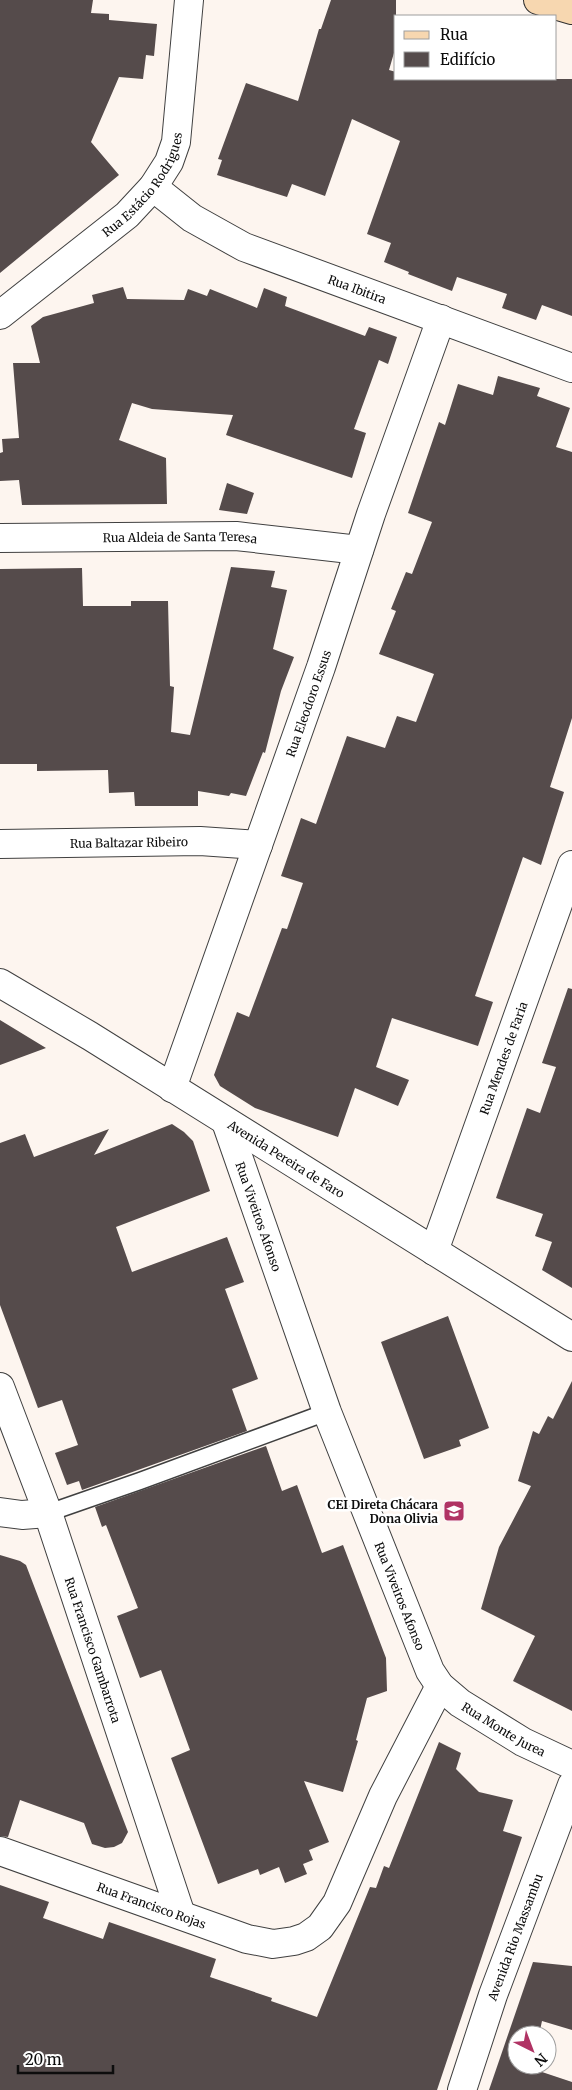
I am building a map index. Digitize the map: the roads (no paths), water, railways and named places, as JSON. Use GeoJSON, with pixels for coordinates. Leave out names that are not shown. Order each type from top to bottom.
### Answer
{"type":"FeatureCollection","features":[{"type":"Feature","properties":{"kind":"main road"},"geometry":{"type":"LineString","coordinates":[[538,0],[572,10]]}},
{"type":"Feature","properties":{"kind":"street","name":"Rua Estácio Rodrigues"},"geometry":{"type":"LineString","coordinates":[[0,315],[127,215],[153,187],[169,162],[176,142],[189,0]]}},
{"type":"Feature","properties":{"kind":"street","name":"Rua Ibitira"},"geometry":{"type":"LineString","coordinates":[[153,187],[192,218],[244,247],[572,368]]}},
{"type":"Feature","properties":{"kind":"street","name":"Rua Eleodoro Essus"},"geometry":{"type":"LineString","coordinates":[[172,1088],[321,667],[359,550],[441,319]]}},
{"type":"Feature","properties":{"kind":"street","name":"Rua Aldeia de Santa Teresa"},"geometry":{"type":"LineString","coordinates":[[0,538],[236,536],[359,550]]}},
{"type":"Feature","properties":{"kind":"street","name":"Rua Baltazar Ribeiro"},"geometry":{"type":"LineString","coordinates":[[0,844],[200,841],[258,845]]}},
{"type":"Feature","properties":{"kind":"street","name":"Rua Mendes de Faria"},"geometry":{"type":"LineString","coordinates":[[434,1251],[572,865]]}},
{"type":"Feature","properties":{"kind":"street","name":"Avenida Pereira de Faro"},"geometry":{"type":"LineString","coordinates":[[0,983],[90,1036],[572,1338]]}},
{"type":"Feature","properties":{"kind":"street","name":"Rua Viveiros Afonso"},"geometry":{"type":"LineString","coordinates":[[226,1122],[326,1412],[430,1671],[440,1686]]}},
{"type":"Feature","properties":{"kind":"street","name":"Rua Francisco Gambarrota"},"geometry":{"type":"LineString","coordinates":[[0,1387],[48,1513],[181,1915]]}},
{"type":"Feature","properties":{"kind":"street"},"geometry":{"type":"LineString","coordinates":[[0,1512],[22,1515],[48,1513]]}},
{"type":"Feature","properties":{"kind":"street","name":"Rua Monte Jurea"},"geometry":{"type":"LineString","coordinates":[[440,1686],[460,1703],[523,1742],[572,1765]]}},
{"type":"Feature","properties":{"kind":"street","name":"Rua Francisco Rojas"},"geometry":{"type":"LineString","coordinates":[[0,1851],[247,1939],[273,1944],[306,1937],[320,1927],[337,1903],[383,1796],[440,1686]]}},
{"type":"Feature","properties":{"kind":"street","name":"Avenida Rio Massambu"},"geometry":{"type":"LineString","coordinates":[[462,2090],[493,1995],[572,1786]]}},
{"type":"Feature","properties":{"kind":"lane"},"geometry":{"type":"LineString","coordinates":[[48,1513],[326,1412]]}},
{"type":"Feature","properties":{"kind":"place","name":"CEI Direta Chácara Dona Olivia"},"geometry":{"type":"Point","coordinates":[454,1511]}}]}
